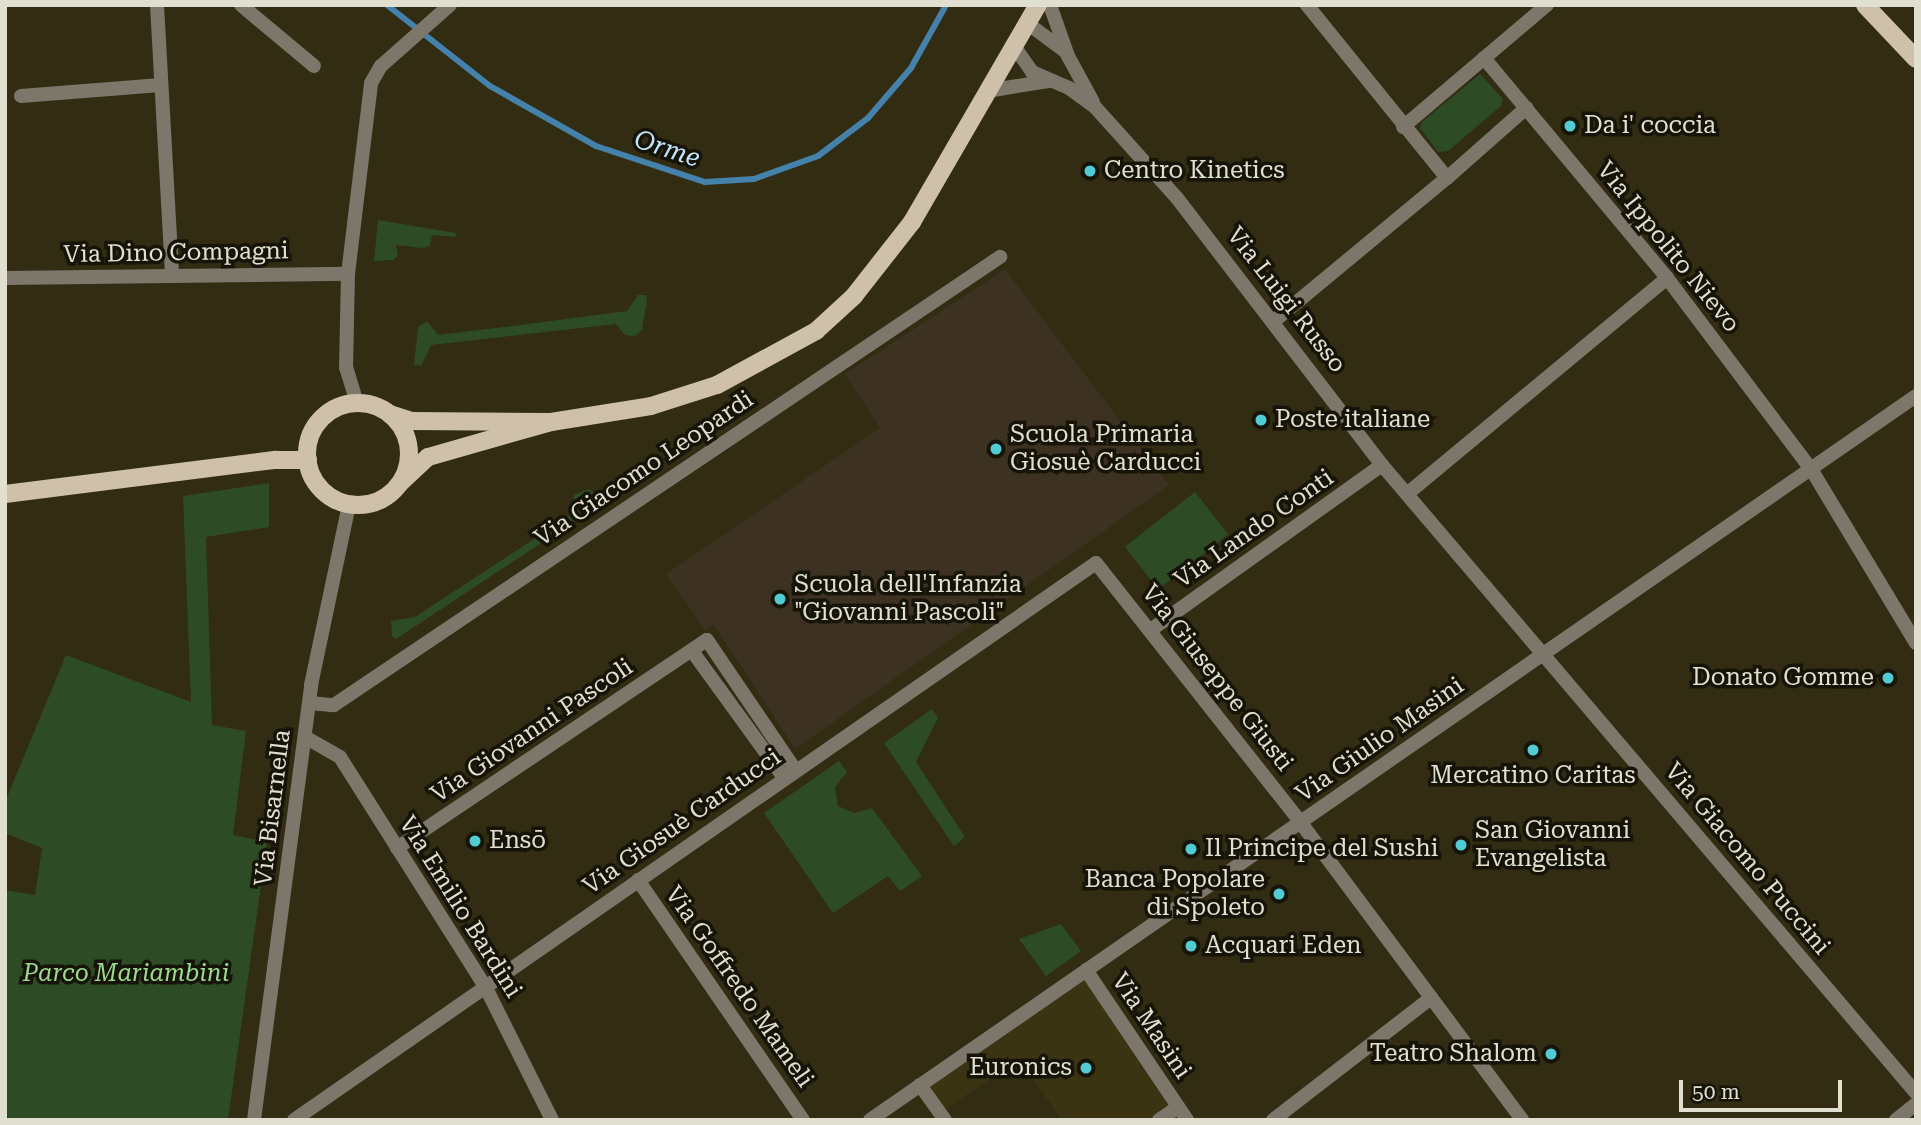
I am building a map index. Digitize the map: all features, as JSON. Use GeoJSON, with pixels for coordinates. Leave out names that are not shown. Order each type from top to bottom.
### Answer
{"type":"FeatureCollection","features":[{"type":"Feature","properties":{"kind":"main road"},"geometry":{"type":"LineString","coordinates":[[551,422],[411,421],[357,403],[336,408],[320,421],[310,439],[308,460],[317,484],[349,504],[374,502],[428,457],[551,422],[651,406],[717,386],[816,331],[854,296],[912,222],[1038,5]]}},
{"type":"Feature","properties":{"kind":"main road"},"geometry":{"type":"LineString","coordinates":[[1865,5],[1916,60]]}},
{"type":"Feature","properties":{"kind":"main road"},"geometry":{"type":"LineString","coordinates":[[390,414],[408,443],[407,468],[400,483]]}},
{"type":"Feature","properties":{"kind":"main road"},"geometry":{"type":"LineString","coordinates":[[5,494],[275,460],[308,460]]}},
{"type":"Feature","properties":{"kind":"street"},"geometry":{"type":"LineString","coordinates":[[157,5],[172,274]]}},
{"type":"Feature","properties":{"kind":"street"},"geometry":{"type":"LineString","coordinates":[[241,5],[314,66]]}},
{"type":"Feature","properties":{"kind":"street"},"geometry":{"type":"LineString","coordinates":[[357,403],[346,368],[348,274],[371,83],[381,66],[450,5]]}},
{"type":"Feature","properties":{"kind":"street","name":"Via Luigi Russo"},"geometry":{"type":"LineString","coordinates":[[1049,5],[1067,53],[1095,107]]}},
{"type":"Feature","properties":{"kind":"street"},"geometry":{"type":"LineString","coordinates":[[1307,5],[1403,127],[1447,178]]}},
{"type":"Feature","properties":{"kind":"street"},"geometry":{"type":"LineString","coordinates":[[1403,127],[1547,5]]}},
{"type":"Feature","properties":{"kind":"street","name":"Via Luigi Russo"},"geometry":{"type":"LineString","coordinates":[[1027,23],[1067,53]]}},
{"type":"Feature","properties":{"kind":"street","name":"Via Luigi Russo"},"geometry":{"type":"LineString","coordinates":[[1014,46],[1032,72],[1069,88],[1095,107],[1177,198],[1382,465],[1544,655]]}},
{"type":"Feature","properties":{"kind":"street","name":"Via Ippolito Nievo"},"geometry":{"type":"LineString","coordinates":[[1484,58],[1667,278],[1811,469],[1916,643]]}},
{"type":"Feature","properties":{"kind":"street"},"geometry":{"type":"LineString","coordinates":[[988,91],[1048,81]]}},
{"type":"Feature","properties":{"kind":"street"},"geometry":{"type":"LineString","coordinates":[[20,96],[161,85]]}},
{"type":"Feature","properties":{"kind":"street"},"geometry":{"type":"LineString","coordinates":[[1274,321],[1447,178],[1526,108]]}},
{"type":"Feature","properties":{"kind":"street","name":"Via Giacomo Leopardi"},"geometry":{"type":"LineString","coordinates":[[309,703],[334,705],[1000,257]]}},
{"type":"Feature","properties":{"kind":"street","name":"Via Dino Compagni"},"geometry":{"type":"LineString","coordinates":[[5,278],[348,274]]}},
{"type":"Feature","properties":{"kind":"street"},"geometry":{"type":"LineString","coordinates":[[1407,494],[1667,278]]}},
{"type":"Feature","properties":{"kind":"street","name":"Via Giulio Masini"},"geometry":{"type":"LineString","coordinates":[[870,1120],[1916,396]]}},
{"type":"Feature","properties":{"kind":"street","name":"Via Lando Conti"},"geometry":{"type":"LineString","coordinates":[[1152,629],[1382,465]]}},
{"type":"Feature","properties":{"kind":"street","name":"Via Bisarnella"},"geometry":{"type":"LineString","coordinates":[[254,1120],[309,703],[349,504]]}},
{"type":"Feature","properties":{"kind":"street","name":"Via Giuseppe Giusti"},"geometry":{"type":"LineString","coordinates":[[1096,563],[1152,629],[1301,823],[1522,1120]]}},
{"type":"Feature","properties":{"kind":"street","name":"Via Giosuè Carducci"},"geometry":{"type":"LineString","coordinates":[[294,1120],[1096,563]]}},
{"type":"Feature","properties":{"kind":"street","name":"Via Giovanni Pascoli"},"geometry":{"type":"LineString","coordinates":[[397,848],[707,640],[791,775]]}},
{"type":"Feature","properties":{"kind":"street","name":"Via Giacomo Puccini"},"geometry":{"type":"LineString","coordinates":[[1544,655],[1916,1093]]}},
{"type":"Feature","properties":{"kind":"street","name":"Via Emilio Bardini"},"geometry":{"type":"LineString","coordinates":[[305,737],[340,757],[485,986],[552,1120]]}},
{"type":"Feature","properties":{"kind":"street","name":"Via Goffredo Mameli"},"geometry":{"type":"LineString","coordinates":[[638,880],[803,1120]]}},
{"type":"Feature","properties":{"kind":"street","name":"Via Masini"},"geometry":{"type":"LineString","coordinates":[[1086,970],[1187,1120]]}},
{"type":"Feature","properties":{"kind":"street"},"geometry":{"type":"LineString","coordinates":[[1273,1120],[1432,998]]}},
{"type":"Feature","properties":{"kind":"street"},"geometry":{"type":"LineString","coordinates":[[920,1085],[945,1120]]}},
{"type":"Feature","properties":{"kind":"street"},"geometry":{"type":"LineString","coordinates":[[1896,1120],[1916,1104]]}},
{"type":"Feature","properties":{"kind":"street"},"geometry":{"type":"LineString","coordinates":[[1159,1120],[1178,1107]]}},
{"type":"Feature","properties":{"kind":"shaded area","name":"Scuola Primaria Giosuè Carducci"},"geometry":{"type":"Polygon","coordinates":[[[1005,269],[1169,485],[795,749],[714,625],[705,630],[666,574],[880,428],[845,374],[1005,269]]]}},
{"type":"Feature","properties":{"kind":"shaded area"},"geometry":{"type":"Polygon","coordinates":[[[1086,970],[1178,1107],[1159,1120],[1062,1120],[1019,1059],[940,1113],[920,1085],[1086,970]]]}},
{"type":"Feature","properties":{"kind":"green space"},"geometry":{"type":"Polygon","coordinates":[[[1480,74],[1503,99],[1501,106],[1448,151],[1438,152],[1420,128],[1422,122],[1480,74]]]}},
{"type":"Feature","properties":{"kind":"green space"},"geometry":{"type":"Polygon","coordinates":[[[378,220],[456,233],[455,237],[432,235],[430,246],[422,248],[396,245],[398,255],[393,260],[374,261],[378,220]]]}},
{"type":"Feature","properties":{"kind":"green space"},"geometry":{"type":"Polygon","coordinates":[[[638,295],[646,295],[647,300],[642,330],[635,336],[625,335],[616,324],[431,345],[421,366],[414,365],[418,327],[427,321],[438,335],[513,326],[627,311],[638,295]]]}},
{"type":"Feature","properties":{"kind":"green space","name":"Parco Mariambini"},"geometry":{"type":"Polygon","coordinates":[[[269,483],[269,527],[206,537],[212,725],[246,731],[233,835],[267,842],[228,1120],[14,1120],[5,1116],[5,890],[35,895],[42,848],[5,833],[5,802],[66,655],[191,702],[183,496],[269,483]]]}},
{"type":"Feature","properties":{"kind":"green space"},"geometry":{"type":"Polygon","coordinates":[[[589,489],[601,497],[591,510],[396,639],[392,636],[391,621],[415,617],[573,513],[574,495],[589,489]]]}},
{"type":"Feature","properties":{"kind":"green space"},"geometry":{"type":"Polygon","coordinates":[[[1195,492],[1228,535],[1158,589],[1125,547],[1195,492]]]}},
{"type":"Feature","properties":{"kind":"green space"},"geometry":{"type":"Polygon","coordinates":[[[932,709],[938,718],[916,762],[965,837],[954,846],[884,743],[932,709]]]}},
{"type":"Feature","properties":{"kind":"green space"},"geometry":{"type":"Polygon","coordinates":[[[839,761],[847,772],[835,787],[838,806],[854,813],[872,808],[922,876],[900,891],[888,876],[833,913],[764,813],[839,761]]]}},
{"type":"Feature","properties":{"kind":"green space"},"geometry":{"type":"Polygon","coordinates":[[[1061,924],[1081,951],[1046,976],[1019,939],[1061,924]]]}},
{"type":"Feature","properties":{"kind":"waterway","name":"Orme"},"geometry":{"type":"LineString","coordinates":[[387,5],[490,86],[596,146],[705,182],[754,179],[818,156],[868,118],[911,68],[946,5]]}},
{"type":"Feature","properties":{"kind":"place","name":"Da i' coccia"},"geometry":{"type":"Point","coordinates":[1570,126]}},
{"type":"Feature","properties":{"kind":"place","name":"Centro Kinetics"},"geometry":{"type":"Point","coordinates":[1090,171]}},
{"type":"Feature","properties":{"kind":"place","name":"Poste italiane"},"geometry":{"type":"Point","coordinates":[1261,420]}},
{"type":"Feature","properties":{"kind":"place","name":"Scuola Primaria Giosuè Carducci"},"geometry":{"type":"Point","coordinates":[996,449]}},
{"type":"Feature","properties":{"kind":"place","name":"Scuola dell'Infanzia \"Giovanni Pascoli\""},"geometry":{"type":"Point","coordinates":[780,599]}},
{"type":"Feature","properties":{"kind":"place","name":"Donato Gomme"},"geometry":{"type":"Point","coordinates":[1888,678]}},
{"type":"Feature","properties":{"kind":"place","name":"Mercatino Caritas"},"geometry":{"type":"Point","coordinates":[1533,750]}},
{"type":"Feature","properties":{"kind":"place","name":"Ensō"},"geometry":{"type":"Point","coordinates":[475,841]}},
{"type":"Feature","properties":{"kind":"place","name":"San Giovanni Evangelista"},"geometry":{"type":"Point","coordinates":[1461,845]}},
{"type":"Feature","properties":{"kind":"place","name":"Il Principe del Sushi"},"geometry":{"type":"Point","coordinates":[1191,849]}},
{"type":"Feature","properties":{"kind":"place","name":"Banca Popolare di Spoleto"},"geometry":{"type":"Point","coordinates":[1279,894]}},
{"type":"Feature","properties":{"kind":"place","name":"Acquari Eden"},"geometry":{"type":"Point","coordinates":[1191,946]}},
{"type":"Feature","properties":{"kind":"place","name":"Teatro Shalom"},"geometry":{"type":"Point","coordinates":[1551,1054]}},
{"type":"Feature","properties":{"kind":"place","name":"Euronics"},"geometry":{"type":"Point","coordinates":[1086,1068]}}]}
